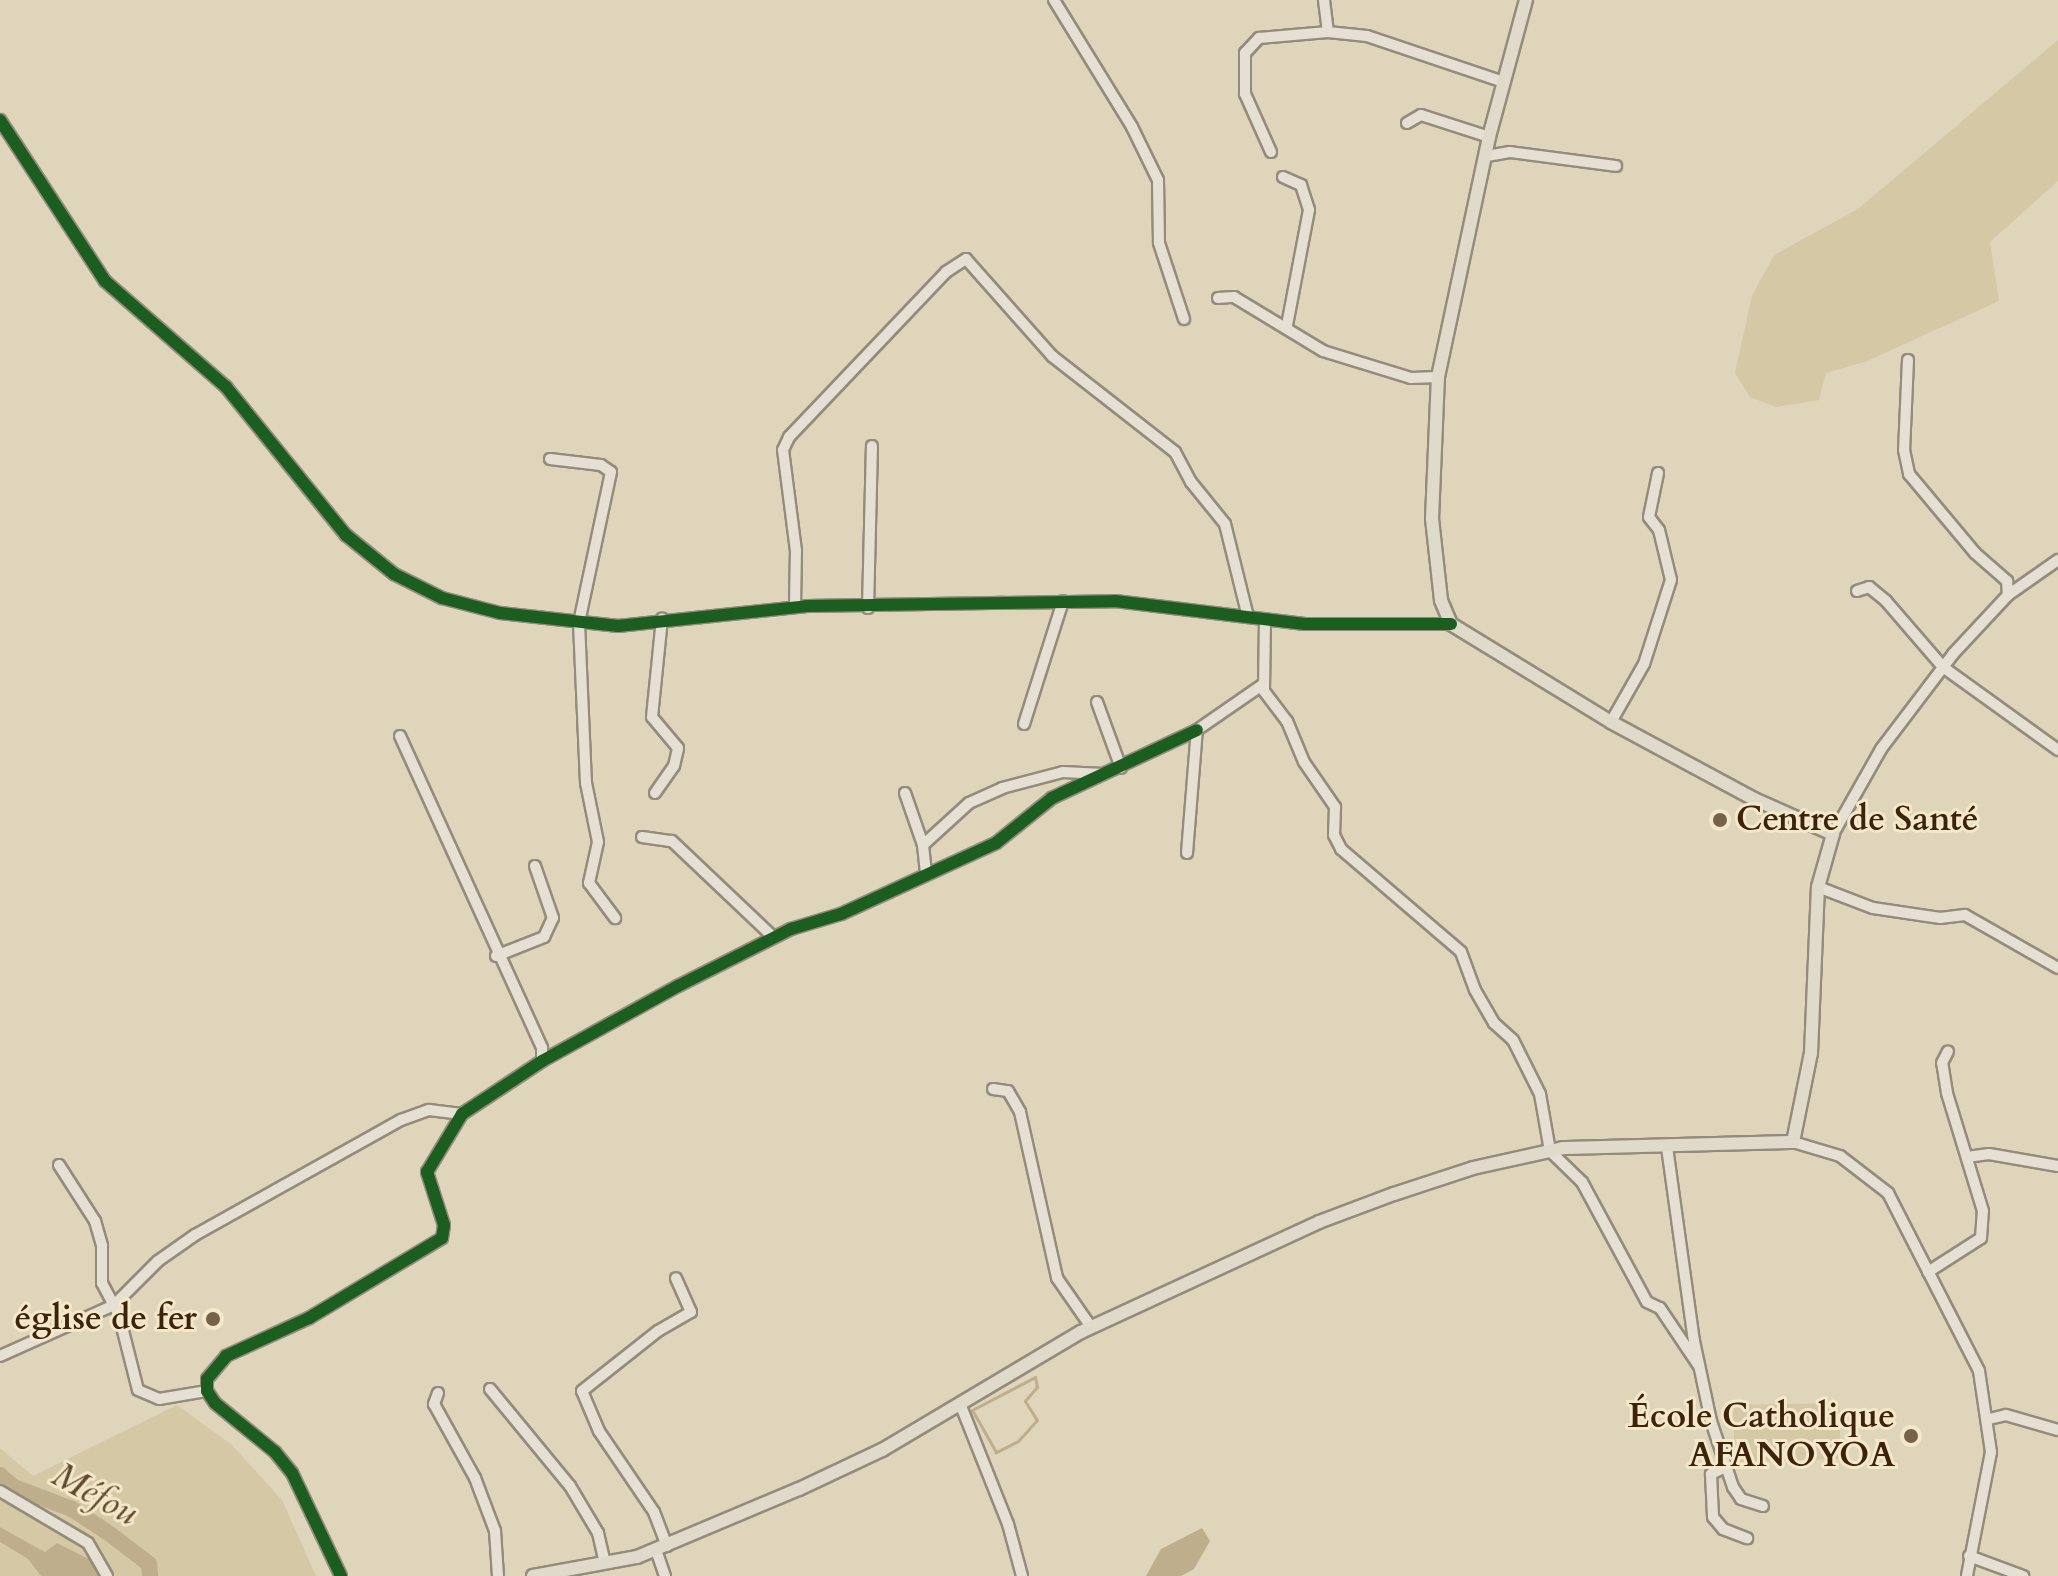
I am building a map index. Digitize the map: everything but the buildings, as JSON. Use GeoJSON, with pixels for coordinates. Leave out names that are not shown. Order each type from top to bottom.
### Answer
{"type":"FeatureCollection","features":[{"type":"Feature","properties":{"kind":"main road"},"geometry":{"type":"LineString","coordinates":[[533,1576],[605,1563],[661,1548],[882,1450],[1091,1327],[1319,1222],[1473,1168],[1550,1151],[1793,1142],[1813,1029],[1818,887],[1833,834],[1754,799],[1611,722],[1451,624],[1436,574],[1432,519],[1438,377],[1489,137],[1526,0]]}},
{"type":"Feature","properties":{"kind":"street"},"geometry":{"type":"LineString","coordinates":[[1054,0],[1132,127],[1158,180],[1159,243],[1184,319]]}},
{"type":"Feature","properties":{"kind":"street"},"geometry":{"type":"LineString","coordinates":[[1324,0],[1328,32]]}},
{"type":"Feature","properties":{"kind":"street"},"geometry":{"type":"LineString","coordinates":[[1271,152],[1245,94],[1245,53],[1259,38],[1328,32],[1382,40],[1504,82]]}},
{"type":"Feature","properties":{"kind":"street"},"geometry":{"type":"LineString","coordinates":[[1407,123],[1421,115],[1489,137]]}},
{"type":"Feature","properties":{"kind":"street"},"geometry":{"type":"LineString","coordinates":[[0,120],[105,281],[226,387],[319,505],[364,551],[407,582],[442,598],[500,613],[618,626],[795,606],[868,608],[1063,601],[1247,613],[1265,619],[1359,626],[1451,624]]}},
{"type":"Feature","properties":{"kind":"street"},"geometry":{"type":"LineString","coordinates":[[1487,156],[1510,152],[1616,166]]}},
{"type":"Feature","properties":{"kind":"street"},"geometry":{"type":"LineString","coordinates":[[1283,177],[1301,185],[1309,210],[1287,325]]}},
{"type":"Feature","properties":{"kind":"street"},"geometry":{"type":"LineString","coordinates":[[795,606],[796,551],[783,450],[789,437],[946,272],[966,259],[1052,356],[1175,452],[1191,482],[1225,524],[1247,613]]}},
{"type":"Feature","properties":{"kind":"street"},"geometry":{"type":"LineString","coordinates":[[1218,298],[1234,297],[1287,325],[1323,351],[1411,378],[1438,377]]}},
{"type":"Feature","properties":{"kind":"street"},"geometry":{"type":"LineString","coordinates":[[1908,360],[1904,450],[1909,474],[1975,553],[2007,581],[2008,595]]}},
{"type":"Feature","properties":{"kind":"street"},"geometry":{"type":"LineString","coordinates":[[868,608],[872,446]]}},
{"type":"Feature","properties":{"kind":"street"},"geometry":{"type":"LineString","coordinates":[[550,459],[601,465],[611,472],[579,623],[586,783],[598,842],[589,883],[615,918]]}},
{"type":"Feature","properties":{"kind":"street"},"geometry":{"type":"LineString","coordinates":[[1611,722],[1644,664],[1671,580],[1659,530],[1649,517],[1658,473]]}},
{"type":"Feature","properties":{"kind":"street"},"geometry":{"type":"LineString","coordinates":[[1833,834],[1866,771],[1943,667],[2008,595],[2058,560]]}},
{"type":"Feature","properties":{"kind":"street"},"geometry":{"type":"LineString","coordinates":[[1857,591],[1869,587],[1886,601],[1943,667],[2058,750]]}},
{"type":"Feature","properties":{"kind":"street"},"geometry":{"type":"LineString","coordinates":[[1024,724],[1063,601]]}},
{"type":"Feature","properties":{"kind":"street"},"geometry":{"type":"LineString","coordinates":[[655,793],[674,766],[678,748],[652,717],[662,619]]}},
{"type":"Feature","properties":{"kind":"street"},"geometry":{"type":"LineString","coordinates":[[1265,619],[1262,685],[1335,807],[1334,835],[1341,849],[1461,952],[1475,990],[1494,1023],[1513,1040],[1540,1094],[1550,1151],[1582,1182],[1647,1302],[1660,1308],[1699,1366]]}},
{"type":"Feature","properties":{"kind":"street"},"geometry":{"type":"LineString","coordinates":[[207,1391],[209,1372],[226,1356],[309,1318],[442,1238],[444,1225],[427,1172],[462,1114],[542,1061],[773,937],[841,914],[926,872],[996,843],[1052,798],[1197,730],[1262,685]]}},
{"type":"Feature","properties":{"kind":"street"},"geometry":{"type":"LineString","coordinates":[[1097,702],[1121,768]]}},
{"type":"Feature","properties":{"kind":"street"},"geometry":{"type":"LineString","coordinates":[[1187,853],[1197,730]]}},
{"type":"Feature","properties":{"kind":"street"},"geometry":{"type":"LineString","coordinates":[[400,736],[496,956],[542,1048],[542,1061]]}},
{"type":"Feature","properties":{"kind":"street"},"geometry":{"type":"LineString","coordinates":[[923,845],[969,803],[1002,788],[1063,772],[1104,774]]}},
{"type":"Feature","properties":{"kind":"street"},"geometry":{"type":"LineString","coordinates":[[905,793],[923,845],[926,872]]}},
{"type":"Feature","properties":{"kind":"street"},"geometry":{"type":"LineString","coordinates":[[642,837],[672,841],[773,937]]}},
{"type":"Feature","properties":{"kind":"street"},"geometry":{"type":"LineString","coordinates":[[496,956],[544,937],[553,918],[535,866]]}},
{"type":"Feature","properties":{"kind":"street"},"geometry":{"type":"LineString","coordinates":[[1818,887],[1873,908],[1940,918],[1965,915],[2058,968]]}},
{"type":"Feature","properties":{"kind":"street"},"geometry":{"type":"LineString","coordinates":[[1928,1272],[1981,1238],[1983,1211],[1947,1093],[1942,1063],[1948,1051]]}},
{"type":"Feature","properties":{"kind":"street"},"geometry":{"type":"LineString","coordinates":[[993,1089],[1008,1091],[1020,1112],[1057,1278],[1091,1327]]}},
{"type":"Feature","properties":{"kind":"street"},"geometry":{"type":"LineString","coordinates":[[0,1356],[114,1305],[158,1261],[195,1235],[256,1205],[307,1171],[401,1120],[429,1110],[462,1114]]}},
{"type":"Feature","properties":{"kind":"street"},"geometry":{"type":"LineString","coordinates":[[1793,1142],[1840,1156],[1888,1193],[1979,1371],[1989,1419],[1989,1465],[1967,1576]]}},
{"type":"Feature","properties":{"kind":"street"},"geometry":{"type":"LineString","coordinates":[[1667,1147],[1699,1366],[1725,1467],[1741,1499],[1763,1506]]}},
{"type":"Feature","properties":{"kind":"street"},"geometry":{"type":"LineString","coordinates":[[1967,1157],[1989,1154],[2058,1166]]}},
{"type":"Feature","properties":{"kind":"street"},"geometry":{"type":"LineString","coordinates":[[59,1165],[73,1180],[95,1221],[102,1246],[102,1283],[114,1305],[131,1377],[143,1395],[159,1399],[207,1391]]}},
{"type":"Feature","properties":{"kind":"street"},"geometry":{"type":"LineString","coordinates":[[665,1576],[654,1512],[599,1431],[582,1391],[595,1377],[691,1312],[676,1278]]}},
{"type":"Feature","properties":{"kind":"street"},"geometry":{"type":"LineString","coordinates":[[490,1389],[570,1486],[598,1533],[605,1563]]}},
{"type":"Feature","properties":{"kind":"street"},"geometry":{"type":"LineString","coordinates":[[207,1391],[292,1473],[341,1576]]}},
{"type":"Feature","properties":{"kind":"street"},"geometry":{"type":"LineString","coordinates":[[438,1393],[434,1404],[475,1478],[495,1531],[498,1576]]}},
{"type":"Feature","properties":{"kind":"street"},"geometry":{"type":"LineString","coordinates":[[961,1406],[1008,1524],[1022,1576]]}},
{"type":"Feature","properties":{"kind":"street"},"geometry":{"type":"LineString","coordinates":[[1989,1419],[2006,1415],[2058,1430]]}},
{"type":"Feature","properties":{"kind":"street"},"geometry":{"type":"LineString","coordinates":[[1725,1467],[1711,1474],[1713,1517],[1723,1529],[1747,1538]]}},
{"type":"Feature","properties":{"kind":"street"},"geometry":{"type":"LineString","coordinates":[[0,1491],[88,1543],[107,1576]]}},
{"type":"Feature","properties":{"kind":"street"},"geometry":{"type":"LineString","coordinates":[[1969,1556],[2023,1576]]}},
{"type":"Feature","properties":{"kind":"shaded area"},"geometry":{"type":"Polygon","coordinates":[[[2058,40],[2058,181],[1990,242],[1999,301],[1867,361],[1826,373],[1819,400],[1776,407],[1750,397],[1735,373],[1752,296],[1774,255],[1858,209],[2058,40]]]}},
{"type":"Feature","properties":{"kind":"shaded area"},"geometry":{"type":"Polygon","coordinates":[[[1839,1403],[1841,1459],[1735,1462],[1733,1405],[1839,1403]]]}},
{"type":"Feature","properties":{"kind":"shaded area"},"geometry":{"type":"Polygon","coordinates":[[[177,1405],[232,1445],[282,1500],[316,1576],[100,1576],[91,1560],[57,1543],[45,1552],[0,1527],[0,1448],[33,1476],[177,1405]]]}},
{"type":"Feature","properties":{"kind":"shaded area"},"geometry":{"type":"Polygon","coordinates":[[[0,1527],[45,1552],[57,1543],[91,1560],[100,1576],[41,1576],[28,1559],[0,1542],[0,1527]]]}},
{"type":"Feature","properties":{"kind":"shaded area"},"geometry":{"type":"Polygon","coordinates":[[[1202,1528],[1210,1541],[1194,1569],[1181,1576],[1146,1576],[1161,1549],[1202,1528]]]}},
{"type":"Feature","properties":{"kind":"shaded area"},"geometry":{"type":"Polygon","coordinates":[[[0,1542],[28,1559],[41,1576],[0,1576],[0,1542]]]}},
{"type":"Feature","properties":{"kind":"waterway"},"geometry":{"type":"LineString","coordinates":[[1035,1377],[1037,1387],[1025,1401],[1037,1420],[1018,1441],[996,1452],[972,1410],[1035,1377]]}},
{"type":"Feature","properties":{"kind":"waterway","name":"Méfou"},"geometry":{"type":"LineString","coordinates":[[0,1475],[14,1487],[72,1509],[110,1534],[149,1564],[150,1576]]}},
{"type":"Feature","properties":{"kind":"cycle path"},"geometry":{"type":"LineString","coordinates":[[0,120],[105,281],[226,387],[346,535],[394,574],[442,598],[500,613],[618,626],[807,606],[1115,601],[1305,624],[1451,624]]}},
{"type":"Feature","properties":{"kind":"cycle path"},"geometry":{"type":"LineString","coordinates":[[341,1576],[292,1473],[275,1452],[215,1403],[207,1391],[207,1379],[226,1356],[309,1318],[442,1238],[444,1225],[427,1172],[462,1114],[542,1061],[678,986],[791,929],[841,914],[996,843],[1052,798],[1197,730]]}},
{"type":"Feature","properties":{"kind":"place","name":"Centre de Santé"},"geometry":{"type":"Point","coordinates":[1720,820]}},
{"type":"Feature","properties":{"kind":"place","name":"église de fer"},"geometry":{"type":"Point","coordinates":[213,1319]}},
{"type":"Feature","properties":{"kind":"place","name":"École Catholique AFANOYOA"},"geometry":{"type":"Point","coordinates":[1911,1436]}}]}
